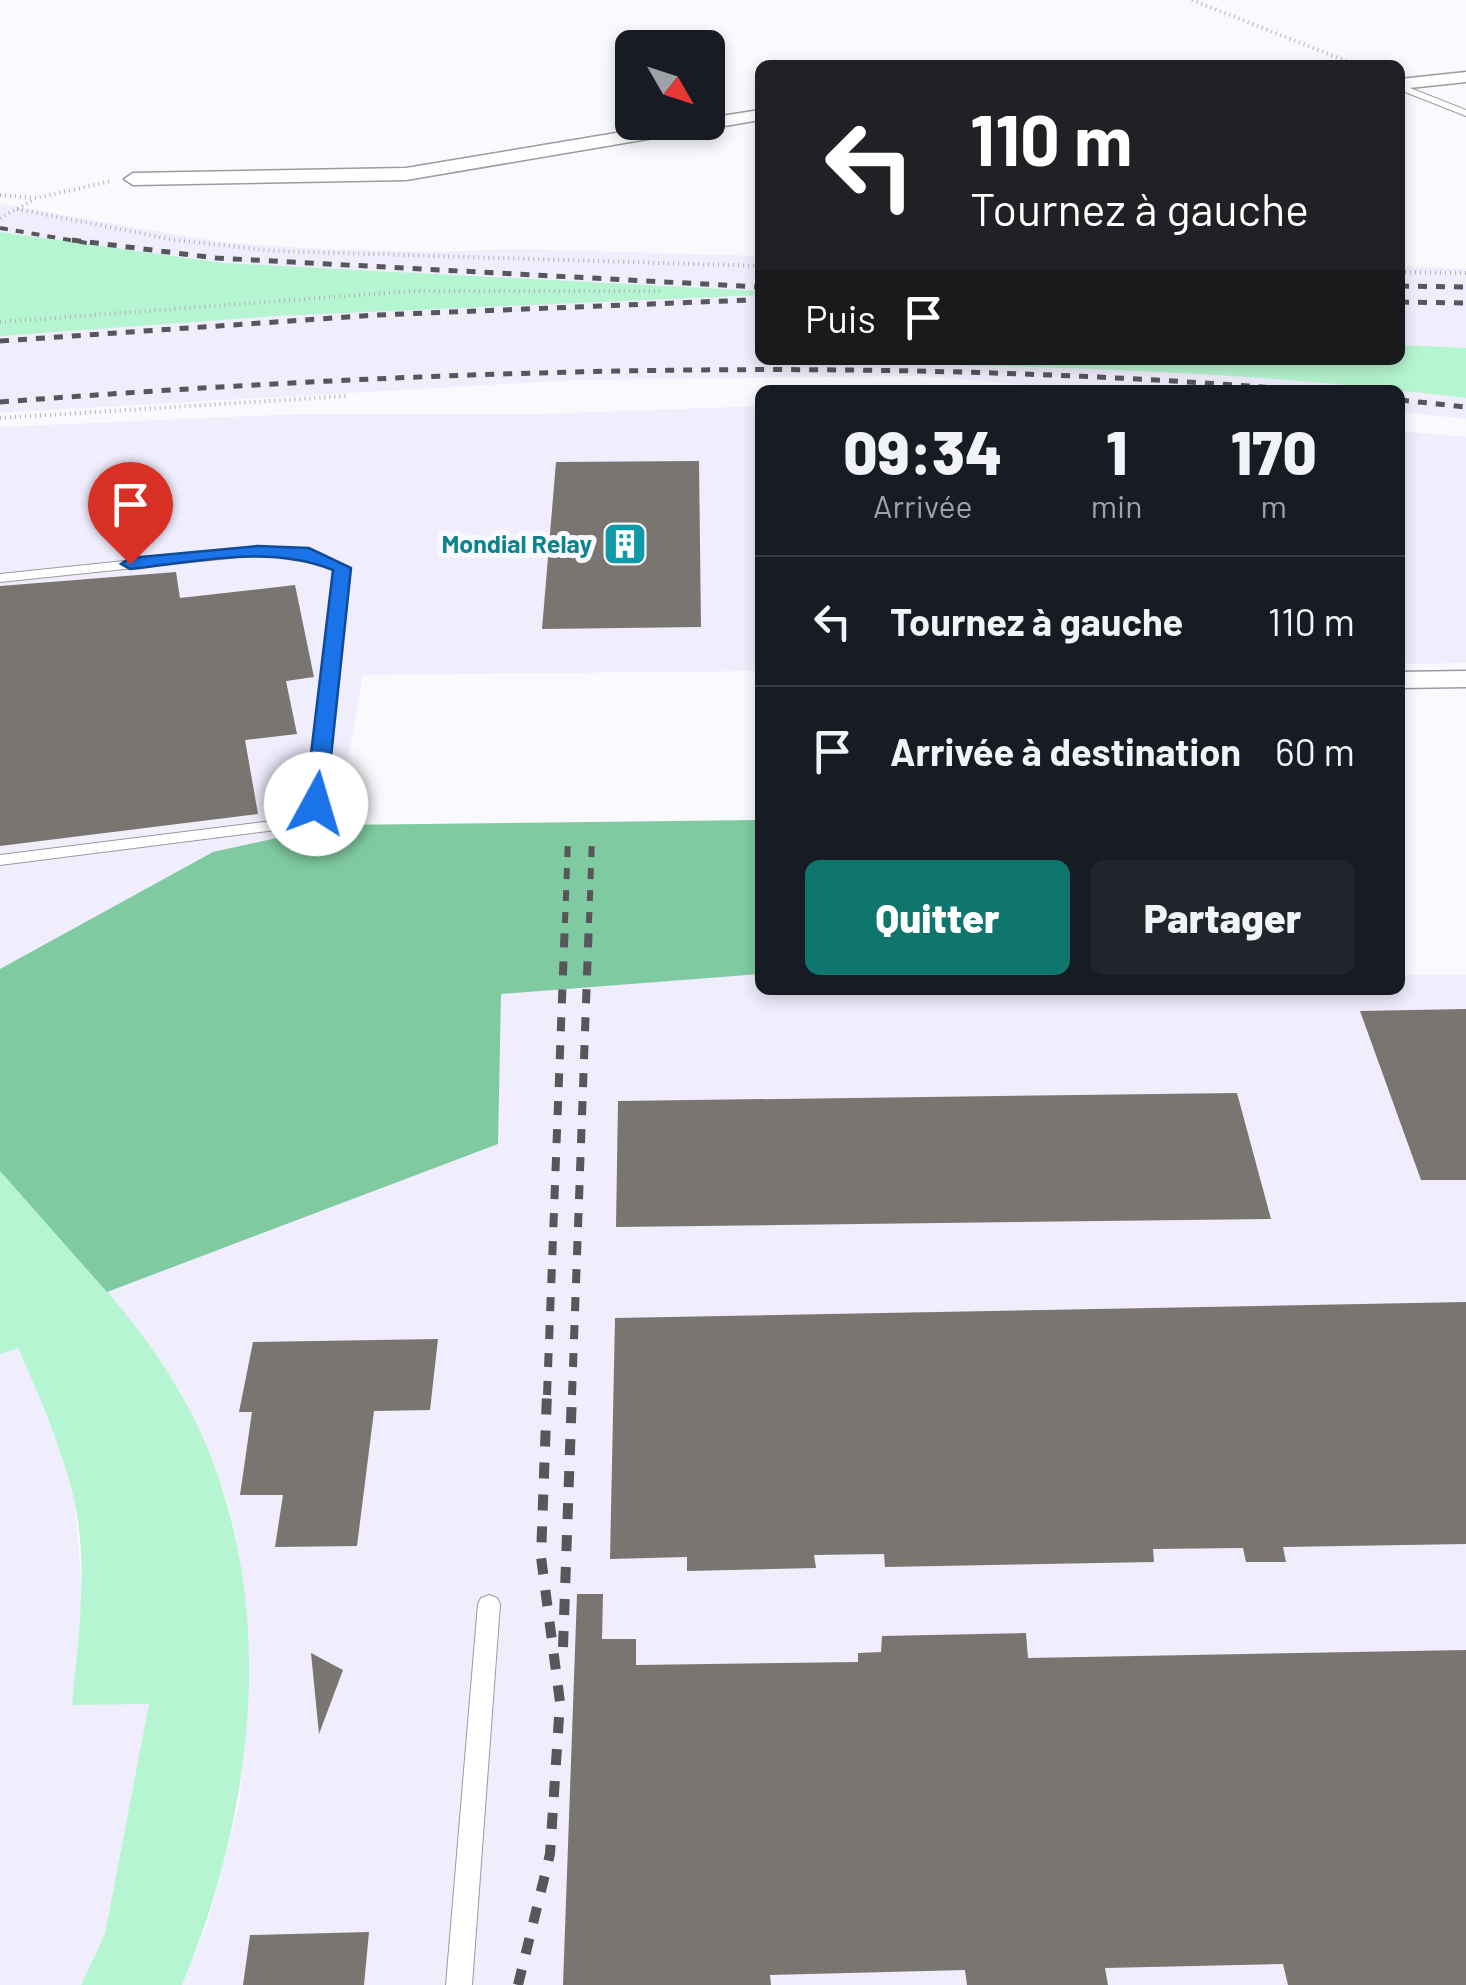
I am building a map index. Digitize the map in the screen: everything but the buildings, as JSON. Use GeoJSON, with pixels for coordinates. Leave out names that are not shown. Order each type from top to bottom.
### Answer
{"type":"FeatureCollection","features":[{"type":"Feature","properties":{"kind":"street"},"geometry":{"type":"LineString","coordinates":[[1405,85],[1466,77]]}},
{"type":"Feature","properties":{"kind":"street"},"geometry":{"type":"LineString","coordinates":[[133,179],[406,174],[755,116]]}},
{"type":"Feature","properties":{"kind":"street"},"geometry":{"type":"LineString","coordinates":[[1405,680],[1466,679]]}},
{"type":"Feature","properties":{"kind":"lane"},"geometry":{"type":"LineString","coordinates":[[1405,88],[1466,113]]}},
{"type":"Feature","properties":{"kind":"lane"},"geometry":{"type":"LineString","coordinates":[[0,578],[258,551],[309,554],[342,568],[316,804],[292,823],[0,860]]}},
{"type":"Feature","properties":{"kind":"lane"},"geometry":{"type":"LineString","coordinates":[[459,1985],[488,1604]]}},
{"type":"Feature","properties":{"kind":"path"},"geometry":{"type":"LineString","coordinates":[[1192,0],[1343,60]]}},
{"type":"Feature","properties":{"kind":"path"},"geometry":{"type":"LineString","coordinates":[[0,218],[36,198],[95,182],[133,179]]}},
{"type":"Feature","properties":{"kind":"path"},"geometry":{"type":"LineString","coordinates":[[0,195],[36,198]]}},
{"type":"Feature","properties":{"kind":"path"},"geometry":{"type":"LineString","coordinates":[[17,209],[175,240],[275,251],[755,266]]}},
{"type":"Feature","properties":{"kind":"path"},"geometry":{"type":"LineString","coordinates":[[1405,272],[1466,273]]}},
{"type":"Feature","properties":{"kind":"path"},"geometry":{"type":"LineString","coordinates":[[0,322],[404,290],[536,287],[662,291]]}},
{"type":"Feature","properties":{"kind":"path"},"geometry":{"type":"LineString","coordinates":[[0,418],[348,396]]}},
{"type":"Feature","properties":{"kind":"shaded area"},"geometry":{"type":"Polygon","coordinates":[[[0,204],[220,242],[320,249],[518,249],[755,256],[755,365],[1405,365],[1405,266],[1466,269],[1466,419],[1405,413],[1405,385],[1031,385],[920,376],[576,380],[0,413],[0,204]]]}},
{"type":"Feature","properties":{"kind":"shaded area"},"geometry":{"type":"Polygon","coordinates":[[[755,406],[755,671],[363,675],[336,825],[755,820],[755,995],[1405,995],[1405,975],[1466,975],[1466,1985],[182,1985],[207,1925],[240,1800],[248,1674],[246,1611],[235,1531],[225,1494],[182,1395],[107,1292],[0,1171],[0,427],[298,414],[543,414],[755,406]]]}},
{"type":"Feature","properties":{"kind":"shaded area"},"geometry":{"type":"Polygon","coordinates":[[[1405,431],[1466,437],[1466,663],[1405,664],[1405,431]]]}},
{"type":"Feature","properties":{"kind":"shaded area"},"geometry":{"type":"Polygon","coordinates":[[[18,1347],[51,1422],[75,1502],[82,1597],[72,1705],[149,1703],[138,1797],[105,1934],[81,1985],[0,1985],[0,1354],[18,1347]]]}},
{"type":"Feature","properties":{"kind":"green space"},"geometry":{"type":"Polygon","coordinates":[[[0,232],[223,263],[755,291],[755,295],[275,316],[0,336],[0,232]]]}},
{"type":"Feature","properties":{"kind":"green space"},"geometry":{"type":"Polygon","coordinates":[[[1405,345],[1466,348],[1466,398],[1405,391],[1405,385],[1340,385],[1110,370],[932,365],[1405,365],[1405,345]]]}},
{"type":"Feature","properties":{"kind":"green space"},"geometry":{"type":"Polygon","coordinates":[[[755,820],[755,974],[501,994],[498,1144],[107,1292],[0,1171],[0,969],[213,852],[336,825],[755,820]]]}},
{"type":"Feature","properties":{"kind":"green space"},"geometry":{"type":"Polygon","coordinates":[[[0,1171],[97,1279],[164,1366],[214,1465],[235,1538],[247,1613],[249,1689],[242,1765],[229,1841],[182,1985],[81,1985],[105,1934],[149,1704],[72,1705],[81,1602],[78,1524],[56,1441],[18,1348],[0,1354],[0,1171]]]}},
{"type":"Feature","properties":{"kind":"railway"},"geometry":{"type":"LineString","coordinates":[[0,228],[87,243]]}},
{"type":"Feature","properties":{"kind":"railway"},"geometry":{"type":"LineString","coordinates":[[72,240],[216,258],[755,287]]}},
{"type":"Feature","properties":{"kind":"railway"},"geometry":{"type":"LineString","coordinates":[[1405,286],[1466,287]]}},
{"type":"Feature","properties":{"kind":"railway"},"geometry":{"type":"LineString","coordinates":[[0,341],[377,315],[750,300]]}},
{"type":"Feature","properties":{"kind":"railway"},"geometry":{"type":"LineString","coordinates":[[1405,302],[1466,303]]}},
{"type":"Feature","properties":{"kind":"railway"},"geometry":{"type":"LineString","coordinates":[[0,402],[325,381],[650,370],[976,372],[1227,385]]}},
{"type":"Feature","properties":{"kind":"railway"},"geometry":{"type":"LineString","coordinates":[[1405,401],[1466,407]]}},
{"type":"Feature","properties":{"kind":"railway"},"geometry":{"type":"LineString","coordinates":[[565,923],[568,838]]}},
{"type":"Feature","properties":{"kind":"railway"},"geometry":{"type":"LineString","coordinates":[[589,923],[592,838]]}},
{"type":"Feature","properties":{"kind":"railway"},"geometry":{"type":"LineString","coordinates":[[547,1395],[565,920]]}},
{"type":"Feature","properties":{"kind":"railway"},"geometry":{"type":"LineString","coordinates":[[572,1395],[589,920]]}},
{"type":"Feature","properties":{"kind":"railway"},"geometry":{"type":"LineString","coordinates":[[518,1985],[550,1854],[560,1702],[541,1557],[547,1393]]}},
{"type":"Feature","properties":{"kind":"railway"},"geometry":{"type":"LineString","coordinates":[[563,1647],[572,1393]]}},
{"type":"Feature","properties":{"kind":"place","name":"Mondial Relay"},"geometry":{"type":"Point","coordinates":[625,544]}},
{"type":"Feature","properties":{"kind":"route"},"geometry":{"type":"LineString","coordinates":[[130,564],[258,551],[309,554],[342,568],[316,804]]}}]}
